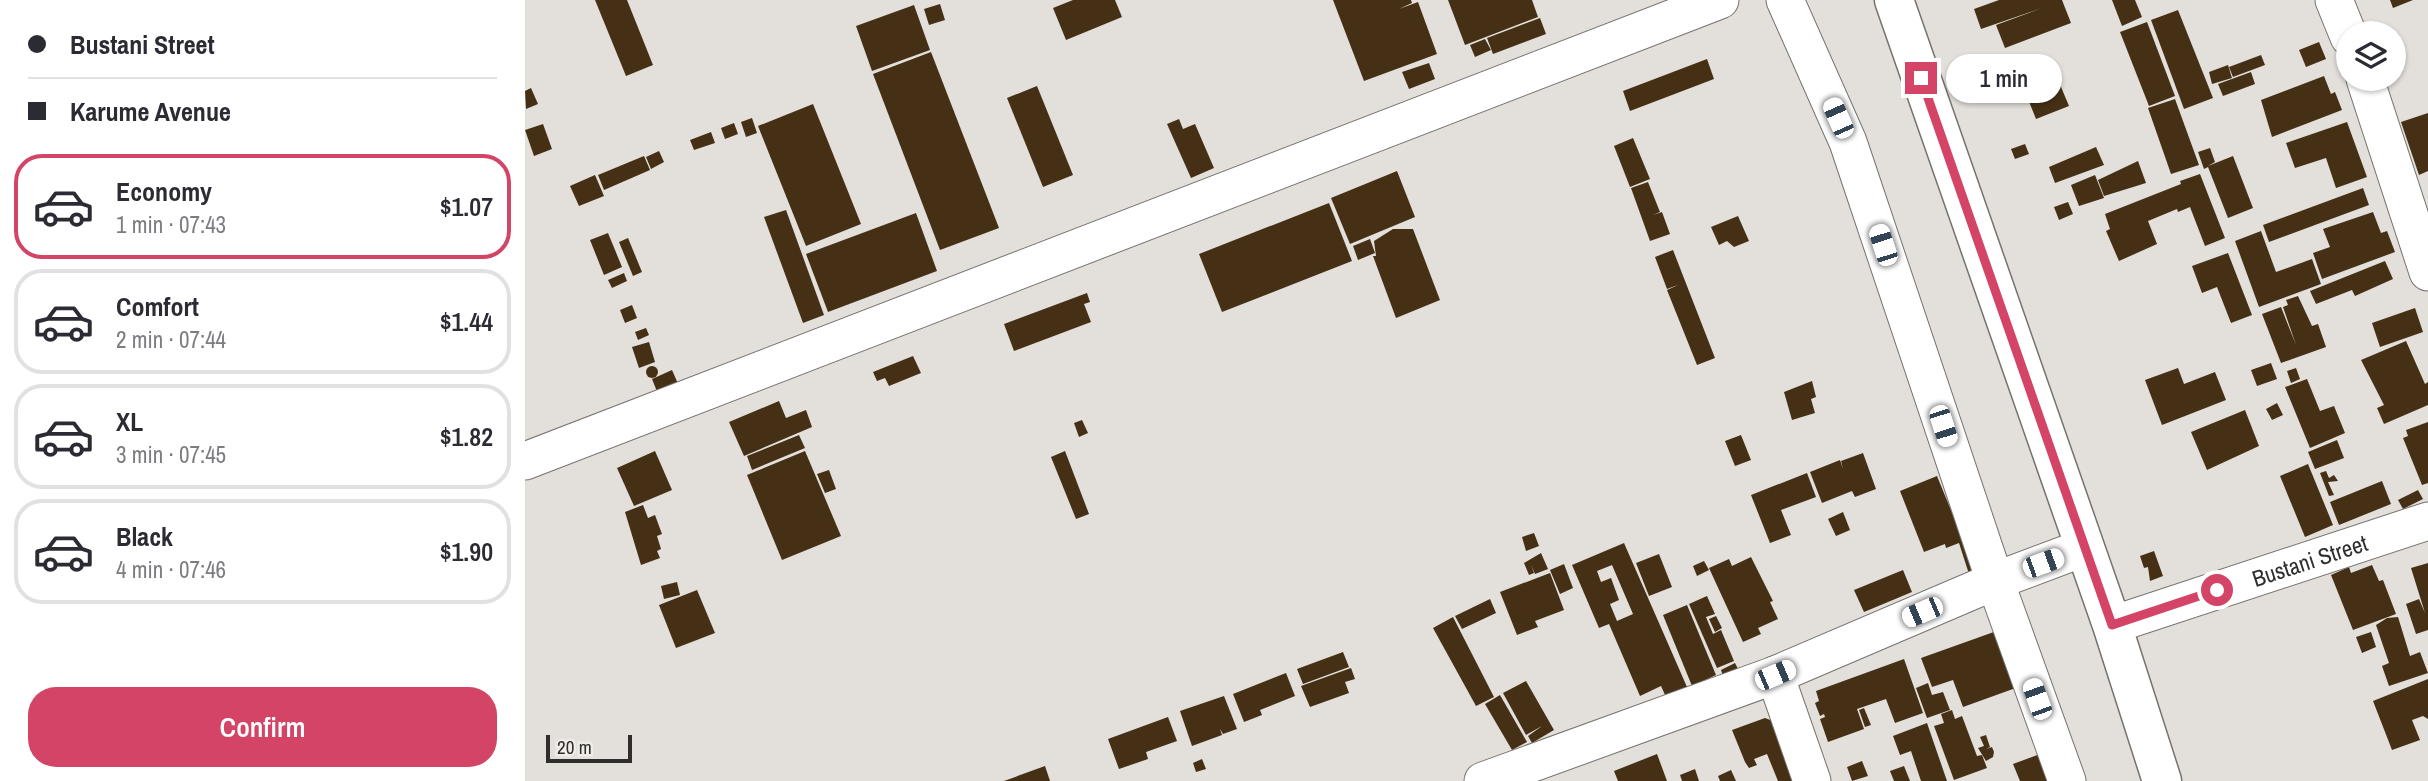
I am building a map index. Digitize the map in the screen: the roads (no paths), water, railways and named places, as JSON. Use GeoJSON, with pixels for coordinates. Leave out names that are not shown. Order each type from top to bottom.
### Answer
{"type":"FeatureCollection","features":[{"type":"Feature","properties":{"kind":"main road"},"geometry":{"type":"LineString","coordinates":[[1894,0],[2073,552],[2112,625],[2162,781]]}},
{"type":"Feature","properties":{"kind":"street"},"geometry":{"type":"LineString","coordinates":[[525,461],[1720,0]]}},
{"type":"Feature","properties":{"kind":"street"},"geometry":{"type":"LineString","coordinates":[[1785,0],[1848,142],[2010,575],[2067,781]]}},
{"type":"Feature","properties":{"kind":"street"},"geometry":{"type":"LineString","coordinates":[[2334,0],[2343,21]]}},
{"type":"Feature","properties":{"kind":"street"},"geometry":{"type":"LineString","coordinates":[[2369,91],[2428,272]]}},
{"type":"Feature","properties":{"kind":"street","name":"Bustani Street"},"geometry":{"type":"LineString","coordinates":[[2112,625],[2428,521]]}},
{"type":"Feature","properties":{"kind":"street"},"geometry":{"type":"LineString","coordinates":[[1483,781],[1775,675],[2010,575],[2073,552]]}},
{"type":"Feature","properties":{"kind":"street"},"geometry":{"type":"LineString","coordinates":[[1775,675],[1812,781]]}}]}
